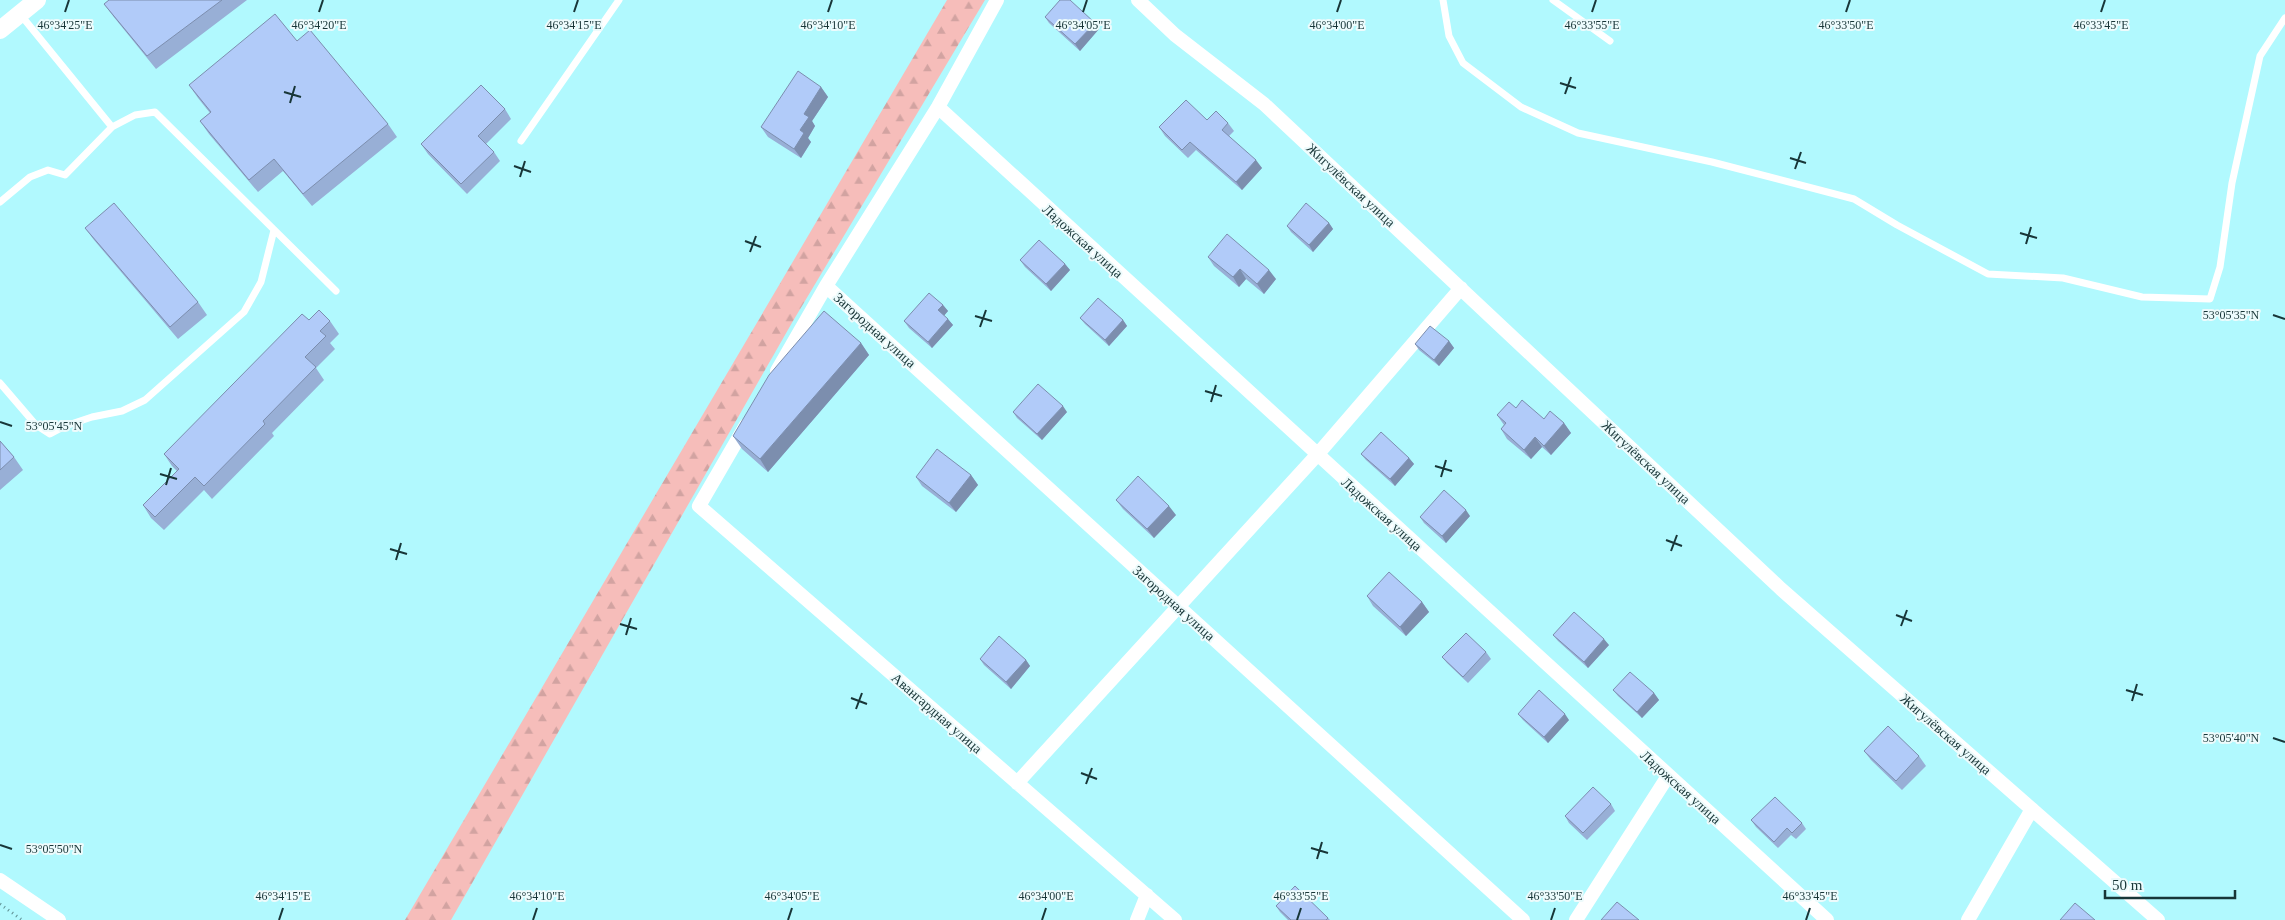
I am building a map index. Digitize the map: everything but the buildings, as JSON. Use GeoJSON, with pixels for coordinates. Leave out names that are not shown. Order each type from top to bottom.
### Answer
{"type":"FeatureCollection","features":[{"type":"Feature","properties":{"kind":"street"},"geometry":{"type":"LineString","coordinates":[[0,30],[37,0]]}},
{"type":"Feature","properties":{"kind":"street"},"geometry":{"type":"LineString","coordinates":[[772,379],[826,286],[938,107],[997,0]]}},
{"type":"Feature","properties":{"kind":"street","name":"Жигулёвская улица"},"geometry":{"type":"LineString","coordinates":[[1138,0],[1176,34],[1264,104],[1781,589],[2158,920]]}},
{"type":"Feature","properties":{"kind":"street","name":"Ладожская улица"},"geometry":{"type":"LineString","coordinates":[[938,107],[1827,920]]}},
{"type":"Feature","properties":{"kind":"street","name":"Загородная улица"},"geometry":{"type":"LineString","coordinates":[[826,286],[1523,920]]}},
{"type":"Feature","properties":{"kind":"street"},"geometry":{"type":"LineString","coordinates":[[1017,782],[1317,455],[1461,288]]}},
{"type":"Feature","properties":{"kind":"street","name":"Авангардная улица"},"geometry":{"type":"LineString","coordinates":[[753,413],[699,506],[1175,920]]}},
{"type":"Feature","properties":{"kind":"street"},"geometry":{"type":"LineString","coordinates":[[1576,920],[1668,776]]}},
{"type":"Feature","properties":{"kind":"street"},"geometry":{"type":"LineString","coordinates":[[1968,920],[2032,810]]}},
{"type":"Feature","properties":{"kind":"street"},"geometry":{"type":"LineString","coordinates":[[0,880],[58,920]]}},
{"type":"Feature","properties":{"kind":"street"},"geometry":{"type":"LineString","coordinates":[[1138,920],[1147,895]]}},
{"type":"Feature","properties":{"kind":"lane"},"geometry":{"type":"LineString","coordinates":[[521,141],[619,0]]}},
{"type":"Feature","properties":{"kind":"lane"},"geometry":{"type":"LineString","coordinates":[[1443,0],[1449,36],[1463,63],[1521,107],[1578,133],[1712,162],[1854,199],[1897,225],[1988,274],[2063,278],[2152,298],[2210,299],[2220,267],[2232,183],[2260,56],[2285,18]]}},
{"type":"Feature","properties":{"kind":"lane"},"geometry":{"type":"LineString","coordinates":[[1553,0],[1610,41]]}},
{"type":"Feature","properties":{"kind":"lane"},"geometry":{"type":"LineString","coordinates":[[19,14],[112,127]]}},
{"type":"Feature","properties":{"kind":"lane"},"geometry":{"type":"LineString","coordinates":[[0,202],[30,177],[48,170],[65,175],[112,127],[135,116],[155,112],[336,292]]}},
{"type":"Feature","properties":{"kind":"lane"},"geometry":{"type":"LineString","coordinates":[[0,383],[36,425],[50,434],[65,426],[92,417],[122,411],[145,400],[244,312],[261,282],[274,230]]}},
{"type":"Feature","properties":{"kind":"path"},"geometry":{"type":"LineString","coordinates":[[0,904],[22,920]]}},
{"type":"Feature","properties":{"kind":"green space"},"geometry":{"type":"Polygon","coordinates":[[[947,0],[985,0],[793,321],[451,920],[405,920],[947,0]]]}}]}
